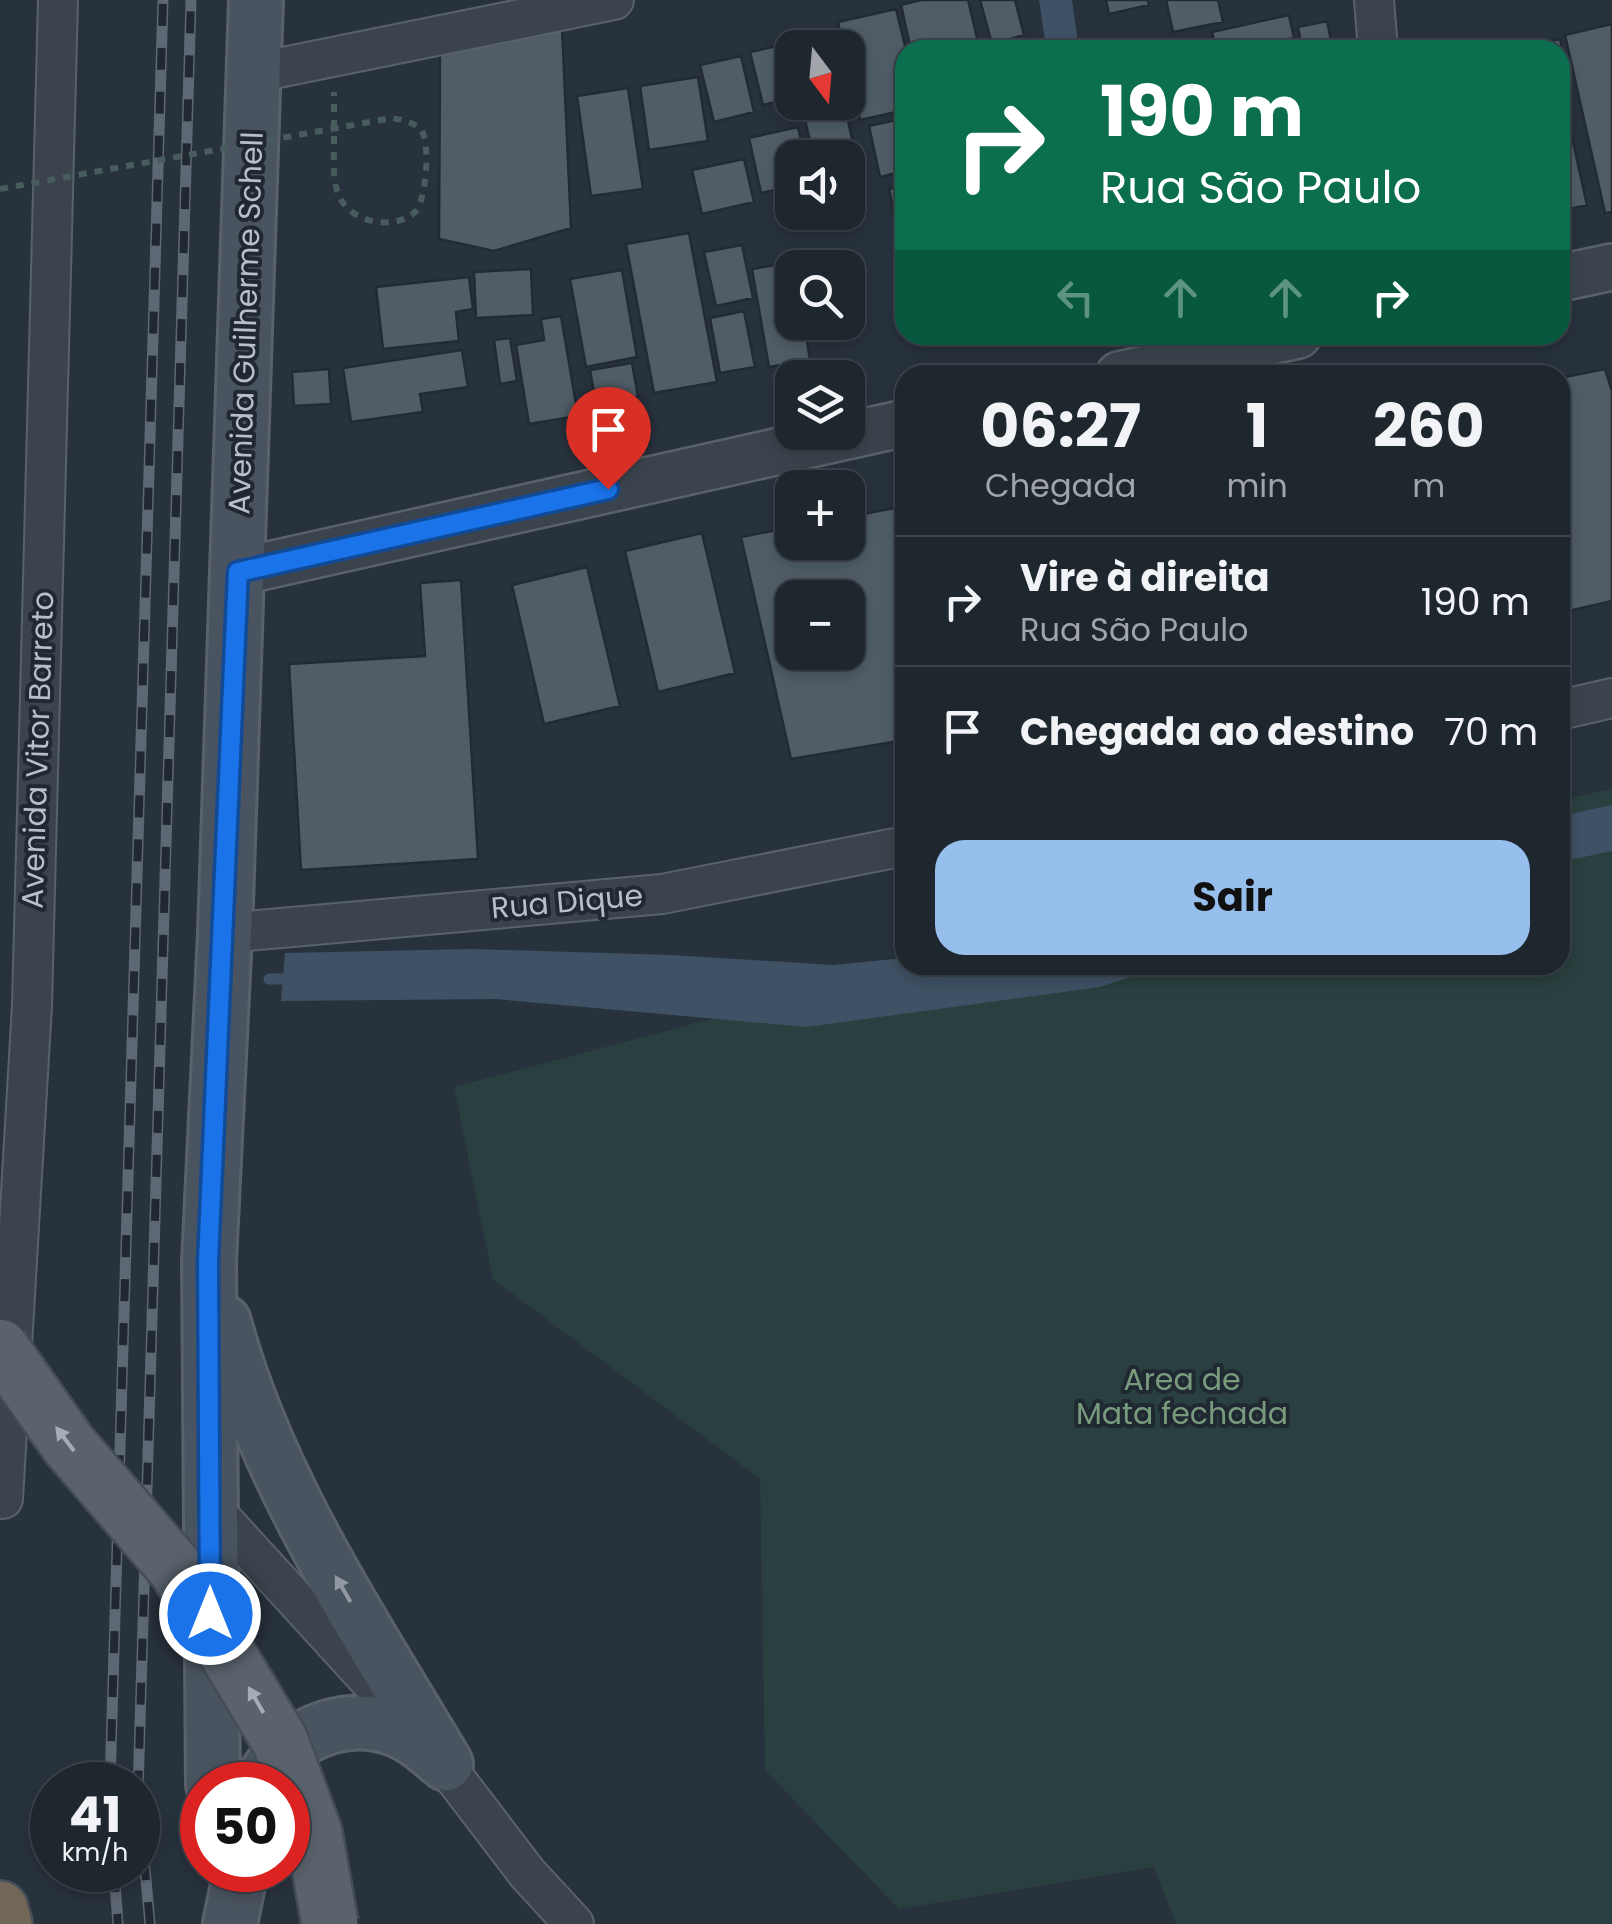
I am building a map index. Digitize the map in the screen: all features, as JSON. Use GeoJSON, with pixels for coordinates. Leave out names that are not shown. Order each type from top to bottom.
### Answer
{"type":"FeatureCollection","features":[{"type":"Feature","properties":{"kind":"highway"},"geometry":{"type":"LineString","coordinates":[[0,1909],[4,1924]]}},
{"type":"Feature","properties":{"kind":"main road","name":"Avenida Guilherme Schell"},"geometry":{"type":"LineString","coordinates":[[214,1762],[208,1262],[225,934],[256,0]]}},
{"type":"Feature","properties":{"kind":"main road"},"geometry":{"type":"LineString","coordinates":[[208,1262],[248,1398],[284,1483],[446,1764]]}},
{"type":"Feature","properties":{"kind":"main road"},"geometry":{"type":"LineString","coordinates":[[4,1330],[68,1444],[177,1570],[280,1741],[314,1833],[330,1924]]}},
{"type":"Feature","properties":{"kind":"main road"},"geometry":{"type":"LineString","coordinates":[[274,1762],[290,1746],[314,1732],[367,1723],[398,1730],[446,1764]]}},
{"type":"Feature","properties":{"kind":"main road"},"geometry":{"type":"LineString","coordinates":[[220,1892],[222,1924]]}},
{"type":"Feature","properties":{"kind":"main road"},"geometry":{"type":"LineString","coordinates":[[230,1924],[236,1892]]}},
{"type":"Feature","properties":{"kind":"street","name":"Avenida Vitor Barreto"},"geometry":{"type":"LineString","coordinates":[[3,1499],[4,1330],[32,1004],[58,0]]}},
{"type":"Feature","properties":{"kind":"street"},"geometry":{"type":"LineString","coordinates":[[254,73],[614,0]]}},
{"type":"Feature","properties":{"kind":"street"},"geometry":{"type":"LineString","coordinates":[[1374,0],[1377,40]]}},
{"type":"Feature","properties":{"kind":"street"},"geometry":{"type":"LineString","coordinates":[[1570,276],[1612,267]]}},
{"type":"Feature","properties":{"kind":"street"},"geometry":{"type":"LineString","coordinates":[[1164,365],[1253,345]]}},
{"type":"Feature","properties":{"kind":"street"},"geometry":{"type":"LineString","coordinates":[[238,572],[895,425]]}},
{"type":"Feature","properties":{"kind":"street"},"geometry":{"type":"LineString","coordinates":[[1570,708],[1612,698]]}},
{"type":"Feature","properties":{"kind":"street","name":"Rua Dique"},"geometry":{"type":"LineString","coordinates":[[225,934],[662,894],[895,848]]}},
{"type":"Feature","properties":{"kind":"street"},"geometry":{"type":"LineString","coordinates":[[0,1168],[24,1130]]}},
{"type":"Feature","properties":{"kind":"street"},"geometry":{"type":"LineString","coordinates":[[209,1506],[446,1764],[527,1873],[574,1924]]}},
{"type":"Feature","properties":{"kind":"path"},"geometry":{"type":"LineString","coordinates":[[0,189],[392,118],[417,126],[427,145],[422,204],[414,213],[391,222],[366,219],[340,199],[335,180],[334,144],[334,56]]}},
{"type":"Feature","properties":{"kind":"green space","name":"Area de Mata fechada"},"geometry":{"type":"Polygon","coordinates":[[[1612,789],[1612,1924],[1176,1924],[1154,1867],[899,1909],[765,1770],[760,1479],[493,1279],[454,1087],[895,971],[895,975],[1570,975],[1570,798],[1612,789]]]}},
{"type":"Feature","properties":{"kind":"water"},"geometry":{"type":"Polygon","coordinates":[[[1039,0],[1072,0],[1078,40],[1045,40],[1039,0]]]}},
{"type":"Feature","properties":{"kind":"water"},"geometry":{"type":"Polygon","coordinates":[[[1612,805],[1612,851],[1570,860],[1570,814],[1612,805]]]}},
{"type":"Feature","properties":{"kind":"water"},"geometry":{"type":"Polygon","coordinates":[[[472,949],[833,965],[895,959],[895,975],[1136,975],[1100,987],[807,1027],[495,999],[281,1001],[285,953],[472,949]]]}},
{"type":"Feature","properties":{"kind":"building"},"geometry":{"type":"Polygon","coordinates":[[[921,0],[968,0],[978,40],[909,40],[901,5],[921,0]]]}},
{"type":"Feature","properties":{"kind":"building"},"geometry":{"type":"Polygon","coordinates":[[[980,0],[1015,0],[1024,35],[991,40],[980,0]]]}},
{"type":"Feature","properties":{"kind":"building"},"geometry":{"type":"Polygon","coordinates":[[[1106,0],[1148,0],[1149,5],[1109,14],[1106,0]]]}},
{"type":"Feature","properties":{"kind":"building"},"geometry":{"type":"Polygon","coordinates":[[[1166,0],[1218,0],[1223,22],[1173,32],[1166,0]]]}},
{"type":"Feature","properties":{"kind":"building"},"geometry":{"type":"Polygon","coordinates":[[[896,9],[904,40],[895,40],[895,112],[865,119],[865,30],[840,30],[838,22],[896,9]]]}},
{"type":"Feature","properties":{"kind":"building"},"geometry":{"type":"Polygon","coordinates":[[[1289,15],[1294,38],[1214,40],[1212,32],[1289,15]]]}},
{"type":"Feature","properties":{"kind":"building"},"geometry":{"type":"Polygon","coordinates":[[[1327,21],[1331,40],[1300,40],[1298,27],[1327,21]]]}},
{"type":"Feature","properties":{"kind":"building"},"geometry":{"type":"Polygon","coordinates":[[[1612,24],[1612,212],[1605,213],[1570,57],[1570,40],[1565,35],[1612,24]]]}},
{"type":"Feature","properties":{"kind":"building"},"geometry":{"type":"Polygon","coordinates":[[[562,27],[571,228],[494,251],[439,239],[440,52],[562,27]]]}},
{"type":"Feature","properties":{"kind":"building"},"geometry":{"type":"Polygon","coordinates":[[[775,46],[775,102],[763,105],[750,52],[775,46]]]}},
{"type":"Feature","properties":{"kind":"building"},"geometry":{"type":"Polygon","coordinates":[[[741,56],[754,112],[714,122],[700,65],[741,56]]]}},
{"type":"Feature","properties":{"kind":"building"},"geometry":{"type":"Polygon","coordinates":[[[698,77],[708,141],[649,150],[640,86],[698,77]]]}},
{"type":"Feature","properties":{"kind":"building"},"geometry":{"type":"Polygon","coordinates":[[[628,88],[643,189],[591,196],[577,96],[628,88]]]}},
{"type":"Feature","properties":{"kind":"building"},"geometry":{"type":"Polygon","coordinates":[[[805,120],[848,120],[852,140],[810,140],[805,120]]]}},
{"type":"Feature","properties":{"kind":"building"},"geometry":{"type":"Polygon","coordinates":[[[895,120],[895,173],[880,177],[869,126],[895,120]]]}},
{"type":"Feature","properties":{"kind":"building"},"geometry":{"type":"Polygon","coordinates":[[[798,127],[801,140],[775,140],[775,190],[761,193],[749,138],[798,127]]]}},
{"type":"Feature","properties":{"kind":"building"},"geometry":{"type":"Polygon","coordinates":[[[1570,128],[1587,205],[1570,209],[1570,128]]]}},
{"type":"Feature","properties":{"kind":"building"},"geometry":{"type":"Polygon","coordinates":[[[744,159],[754,202],[702,214],[692,170],[744,159]]]}},
{"type":"Feature","properties":{"kind":"building"},"geometry":{"type":"Polygon","coordinates":[[[895,188],[895,218],[889,189],[895,188]]]}},
{"type":"Feature","properties":{"kind":"building"},"geometry":{"type":"Polygon","coordinates":[[[689,233],[717,382],[654,393],[626,244],[689,233]]]}},
{"type":"Feature","properties":{"kind":"building"},"geometry":{"type":"Polygon","coordinates":[[[742,245],[753,298],[716,306],[704,252],[742,245]]]}},
{"type":"Feature","properties":{"kind":"building"},"geometry":{"type":"Polygon","coordinates":[[[775,265],[775,340],[807,340],[810,360],[775,360],[775,366],[769,367],[752,269],[775,265]]]}},
{"type":"Feature","properties":{"kind":"building"},"geometry":{"type":"Polygon","coordinates":[[[531,269],[533,315],[476,318],[474,272],[531,269]]]}},
{"type":"Feature","properties":{"kind":"building"},"geometry":{"type":"Polygon","coordinates":[[[622,270],[637,357],[586,367],[570,279],[622,270]]]}},
{"type":"Feature","properties":{"kind":"building"},"geometry":{"type":"Polygon","coordinates":[[[469,277],[473,309],[456,312],[459,341],[383,349],[376,287],[469,277]]]}},
{"type":"Feature","properties":{"kind":"building"},"geometry":{"type":"Polygon","coordinates":[[[744,311],[755,367],[720,373],[710,318],[744,311]]]}},
{"type":"Feature","properties":{"kind":"building"},"geometry":{"type":"Polygon","coordinates":[[[561,316],[578,416],[529,424],[516,345],[544,340],[541,319],[561,316]]]}},
{"type":"Feature","properties":{"kind":"building"},"geometry":{"type":"Polygon","coordinates":[[[510,338],[517,381],[500,384],[494,340],[510,338]]]}},
{"type":"Feature","properties":{"kind":"building"},"geometry":{"type":"Polygon","coordinates":[[[462,350],[468,387],[420,394],[423,412],[351,422],[343,368],[462,350]]]}},
{"type":"Feature","properties":{"kind":"building"},"geometry":{"type":"Polygon","coordinates":[[[632,363],[638,397],[596,404],[590,370],[632,363]]]}},
{"type":"Feature","properties":{"kind":"building"},"geometry":{"type":"Polygon","coordinates":[[[329,369],[331,404],[294,406],[292,372],[329,369]]]}},
{"type":"Feature","properties":{"kind":"building"},"geometry":{"type":"Polygon","coordinates":[[[1605,369],[1612,391],[1612,601],[1570,611],[1570,376],[1605,369]]]}},
{"type":"Feature","properties":{"kind":"building"},"geometry":{"type":"Polygon","coordinates":[[[895,508],[895,742],[791,759],[741,537],[775,530],[775,560],[865,560],[865,514],[895,508]]]}},
{"type":"Feature","properties":{"kind":"building"},"geometry":{"type":"Polygon","coordinates":[[[702,533],[735,673],[658,692],[625,551],[702,533]]]}},
{"type":"Feature","properties":{"kind":"building"},"geometry":{"type":"Polygon","coordinates":[[[587,567],[620,706],[544,724],[512,585],[587,567]]]}},
{"type":"Feature","properties":{"kind":"building"},"geometry":{"type":"Polygon","coordinates":[[[461,580],[478,859],[301,870],[289,664],[425,656],[420,583],[461,580]]]}},
{"type":"Feature","properties":{"kind":"waterway"},"geometry":{"type":"LineString","coordinates":[[269,979],[294,979]]}},
{"type":"Feature","properties":{"kind":"railway"},"geometry":{"type":"LineString","coordinates":[[111,1762],[163,0]]}},
{"type":"Feature","properties":{"kind":"railway"},"geometry":{"type":"LineString","coordinates":[[150,1924],[138,1792],[191,0]]}},
{"type":"Feature","properties":{"kind":"railway"},"geometry":{"type":"LineString","coordinates":[[116,1892],[118,1924]]}},
{"type":"Feature","properties":{"kind":"route"},"geometry":{"type":"LineString","coordinates":[[210,1614],[208,1262],[238,572],[608,489]]}}]}
